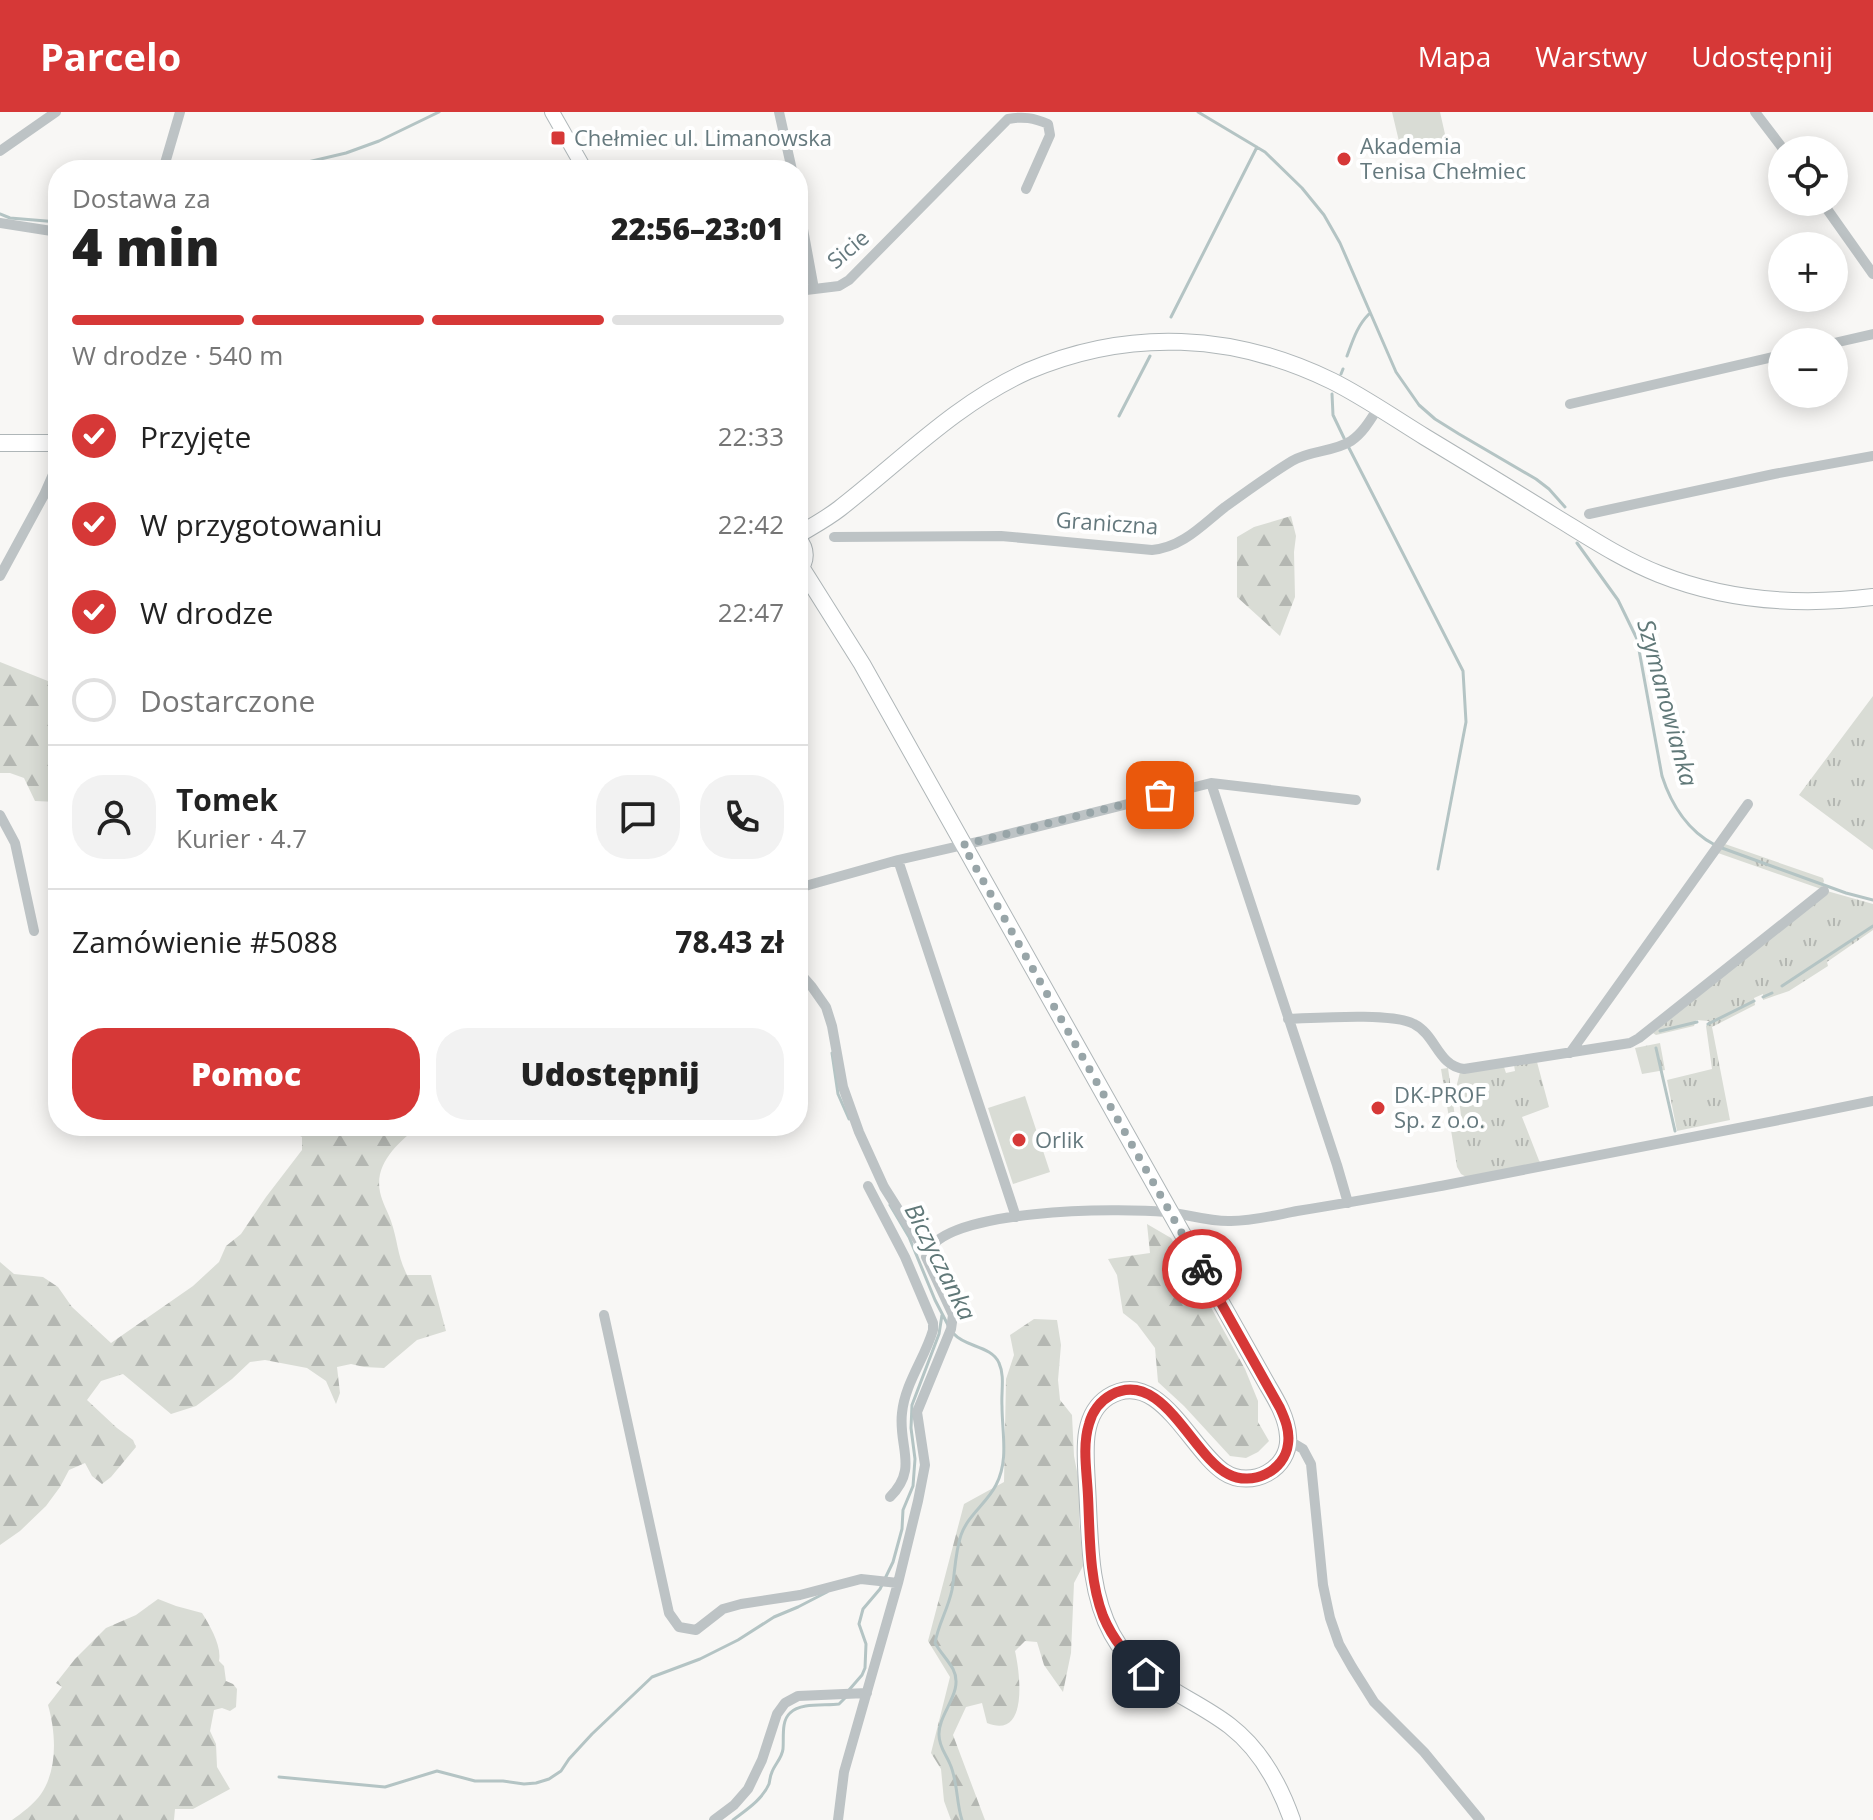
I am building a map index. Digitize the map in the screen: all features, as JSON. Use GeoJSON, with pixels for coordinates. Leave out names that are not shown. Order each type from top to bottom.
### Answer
{"type":"FeatureCollection","features":[{"type":"Feature","properties":{"kind":"main road"},"geometry":{"type":"LineString","coordinates":[[552,112],[579,160]]}},
{"type":"Feature","properties":{"kind":"main road"},"geometry":{"type":"LineString","coordinates":[[808,534],[942,423],[970,403],[1028,372],[1093,350],[1142,342],[1211,343],[1279,359],[1355,393],[1566,523],[1658,574],[1745,598],[1821,602],[1873,597]]}},
{"type":"Feature","properties":{"kind":"main road"},"geometry":{"type":"LineString","coordinates":[[0,443],[48,443]]}},
{"type":"Feature","properties":{"kind":"main road"},"geometry":{"type":"LineString","coordinates":[[808,585],[855,651],[1286,1422],[1288,1440],[1282,1460],[1269,1472],[1251,1478],[1233,1477],[1213,1463],[1158,1401],[1138,1391],[1120,1392],[1100,1404],[1089,1424],[1086,1448],[1095,1588],[1112,1636],[1146,1674],[1229,1725],[1254,1748],[1275,1779],[1292,1820]]}},
{"type":"Feature","properties":{"kind":"street"},"geometry":{"type":"LineString","coordinates":[[0,151],[56,112]]}},
{"type":"Feature","properties":{"kind":"street"},"geometry":{"type":"LineString","coordinates":[[166,160],[180,112]]}},
{"type":"Feature","properties":{"kind":"street"},"geometry":{"type":"LineString","coordinates":[[779,112],[790,160]]}},
{"type":"Feature","properties":{"kind":"street"},"geometry":{"type":"LineString","coordinates":[[1755,112],[1773,136]]}},
{"type":"Feature","properties":{"kind":"street","name":"Sicie"},"geometry":{"type":"LineString","coordinates":[[808,290],[839,286],[849,280],[1008,119],[1021,116],[1048,124],[1050,135],[1026,189]]}},
{"type":"Feature","properties":{"kind":"street"},"geometry":{"type":"LineString","coordinates":[[1832,216],[1873,274]]}},
{"type":"Feature","properties":{"kind":"street"},"geometry":{"type":"LineString","coordinates":[[0,223],[48,230]]}},
{"type":"Feature","properties":{"kind":"street"},"geometry":{"type":"LineString","coordinates":[[808,256],[814,289]]}},
{"type":"Feature","properties":{"kind":"street"},"geometry":{"type":"LineString","coordinates":[[1848,340],[1873,334]]}},
{"type":"Feature","properties":{"kind":"street"},"geometry":{"type":"LineString","coordinates":[[1570,404],[1768,358]]}},
{"type":"Feature","properties":{"kind":"street","name":"Graniczna"},"geometry":{"type":"LineString","coordinates":[[834,537],[1001,536],[1163,549],[1179,544],[1226,506],[1296,458],[1352,440],[1378,408]]}},
{"type":"Feature","properties":{"kind":"street"},"geometry":{"type":"LineString","coordinates":[[1589,514],[1873,456]]}},
{"type":"Feature","properties":{"kind":"street"},"geometry":{"type":"LineString","coordinates":[[1,578],[48,486]]}},
{"type":"Feature","properties":{"kind":"street"},"geometry":{"type":"LineString","coordinates":[[1211,783],[1348,1203]]}},
{"type":"Feature","properties":{"kind":"street"},"geometry":{"type":"LineString","coordinates":[[808,885],[1211,783],[1356,800]]}},
{"type":"Feature","properties":{"kind":"street"},"geometry":{"type":"LineString","coordinates":[[1570,1053],[1748,804]]}},
{"type":"Feature","properties":{"kind":"street"},"geometry":{"type":"LineString","coordinates":[[0,815],[15,843],[34,931]]}},
{"type":"Feature","properties":{"kind":"street"},"geometry":{"type":"LineString","coordinates":[[898,860],[1016,1217]]}},
{"type":"Feature","properties":{"kind":"street"},"geometry":{"type":"LineString","coordinates":[[1288,1019],[1401,1019],[1425,1032],[1443,1059],[1452,1066],[1464,1069],[1634,1041],[1824,891]]}},
{"type":"Feature","properties":{"kind":"street"},"geometry":{"type":"LineString","coordinates":[[808,982],[826,1007],[843,1087],[859,1132],[917,1251],[933,1323],[933,1330],[912,1376],[902,1414],[906,1471],[899,1488],[890,1497]]}},
{"type":"Feature","properties":{"kind":"street"},"geometry":{"type":"LineString","coordinates":[[917,1251],[965,1227],[1066,1210],[1170,1212],[1228,1222],[1565,1163],[1873,1101]]}},
{"type":"Feature","properties":{"kind":"street"},"geometry":{"type":"LineString","coordinates":[[838,1820],[844,1772],[925,1465],[917,1412],[950,1333],[953,1315],[926,1257],[917,1251],[868,1186]]}},
{"type":"Feature","properties":{"kind":"street"},"geometry":{"type":"LineString","coordinates":[[604,1315],[669,1613],[679,1627],[696,1630],[723,1609],[741,1604],[800,1595],[861,1579],[893,1582]]}},
{"type":"Feature","properties":{"kind":"street"},"geometry":{"type":"LineString","coordinates":[[902,1414],[917,1412]]}},
{"type":"Feature","properties":{"kind":"street"},"geometry":{"type":"LineString","coordinates":[[1288,1440],[1303,1449],[1311,1464],[1323,1585],[1339,1644],[1374,1702],[1424,1752],[1480,1820]]}},
{"type":"Feature","properties":{"kind":"street"},"geometry":{"type":"LineString","coordinates":[[714,1820],[748,1789],[762,1760],[777,1714],[785,1703],[798,1696],[867,1693]]}},
{"type":"Feature","properties":{"kind":"green space"},"geometry":{"type":"Polygon","coordinates":[[[1392,112],[1440,112],[1447,143],[1402,154],[1392,112]]]}},
{"type":"Feature","properties":{"kind":"green space"},"geometry":{"type":"Polygon","coordinates":[[[1291,516],[1296,536],[1295,597],[1280,636],[1237,597],[1237,537],[1254,527],[1291,516]]]}},
{"type":"Feature","properties":{"kind":"green space"},"geometry":{"type":"Polygon","coordinates":[[[0,662],[48,681],[48,802],[35,801],[24,778],[0,773],[0,662]]]}},
{"type":"Feature","properties":{"kind":"green space"},"geometry":{"type":"Polygon","coordinates":[[[1873,696],[1873,850],[1799,795],[1873,696]]]}},
{"type":"Feature","properties":{"kind":"green space"},"geometry":{"type":"Polygon","coordinates":[[[1725,844],[1823,878],[1821,889],[1718,853],[1725,844]]]}},
{"type":"Feature","properties":{"kind":"green space"},"geometry":{"type":"Polygon","coordinates":[[[1827,891],[1873,904],[1873,930],[1827,962],[1828,966],[1789,991],[1763,1000],[1763,994],[1754,998],[1755,1005],[1712,1027],[1730,1120],[1677,1131],[1667,1080],[1712,1069],[1706,1026],[1709,1021],[1696,1020],[1694,1026],[1656,1035],[1653,1033],[1827,891]]]}},
{"type":"Feature","properties":{"kind":"green space"},"geometry":{"type":"Polygon","coordinates":[[[1660,1043],[1665,1070],[1642,1074],[1635,1048],[1660,1043]]]}},
{"type":"Feature","properties":{"kind":"green space"},"geometry":{"type":"Polygon","coordinates":[[[1537,1062],[1549,1107],[1522,1117],[1540,1163],[1468,1178],[1461,1174],[1457,1167],[1441,1069],[1448,1068],[1457,1131],[1463,1131],[1457,1084],[1460,1072],[1504,1067],[1506,1073],[1515,1071],[1514,1065],[1537,1062]]]}},
{"type":"Feature","properties":{"kind":"green space","name":"Orlik"},"geometry":{"type":"Polygon","coordinates":[[[1025,1096],[1050,1172],[1013,1184],[988,1108],[1025,1096]]]}},
{"type":"Feature","properties":{"kind":"green space"},"geometry":{"type":"Polygon","coordinates":[[[408,1136],[384,1163],[379,1181],[380,1192],[407,1275],[431,1275],[446,1331],[417,1340],[384,1368],[351,1364],[337,1367],[340,1393],[336,1404],[326,1381],[307,1368],[265,1360],[250,1362],[196,1406],[171,1414],[123,1374],[101,1381],[87,1400],[133,1440],[136,1447],[102,1484],[92,1476],[85,1463],[69,1470],[46,1506],[0,1545],[0,1262],[14,1274],[43,1277],[58,1287],[72,1307],[111,1343],[193,1286],[219,1262],[226,1246],[241,1234],[302,1150],[302,1137],[408,1136]]]}},
{"type":"Feature","properties":{"kind":"green space"},"geometry":{"type":"Polygon","coordinates":[[[1147,1224],[1171,1238],[1245,1369],[1258,1401],[1258,1422],[1269,1441],[1246,1458],[1230,1456],[1158,1382],[1155,1348],[1137,1324],[1123,1313],[1117,1275],[1108,1259],[1150,1253],[1147,1224]]]}},
{"type":"Feature","properties":{"kind":"green space"},"geometry":{"type":"Polygon","coordinates":[[[1034,1319],[1057,1320],[1061,1345],[1060,1400],[1072,1415],[1074,1456],[1080,1487],[1083,1566],[1074,1583],[1071,1653],[1063,1692],[1044,1665],[1037,1642],[1025,1641],[1015,1651],[1019,1702],[1010,1722],[1000,1726],[987,1723],[982,1703],[966,1707],[953,1735],[985,1820],[951,1820],[944,1801],[941,1769],[931,1753],[950,1677],[928,1641],[964,1504],[1004,1482],[1006,1379],[1014,1355],[1010,1335],[1034,1319]]]}},
{"type":"Feature","properties":{"kind":"green space"},"geometry":{"type":"Polygon","coordinates":[[[158,1599],[202,1613],[217,1643],[226,1681],[237,1689],[236,1707],[230,1711],[222,1708],[214,1710],[210,1731],[216,1744],[217,1767],[230,1789],[193,1809],[175,1809],[174,1820],[12,1820],[38,1798],[47,1784],[53,1762],[54,1739],[48,1705],[62,1687],[56,1683],[106,1628],[136,1615],[158,1599]]]}},
{"type":"Feature","properties":{"kind":"waterway","name":"Szymanowianka"},"geometry":{"type":"LineString","coordinates":[[316,160],[379,141],[439,112]]}},
{"type":"Feature","properties":{"kind":"waterway","name":"Szymanowianka"},"geometry":{"type":"LineString","coordinates":[[1198,112],[1265,152],[1324,215],[1340,243],[1396,372],[1419,405],[1435,419],[1536,479],[1565,507]]}},
{"type":"Feature","properties":{"kind":"waterway"},"geometry":{"type":"LineString","coordinates":[[1171,317],[1257,147]]}},
{"type":"Feature","properties":{"kind":"waterway","name":"Biczyczanka"},"geometry":{"type":"LineString","coordinates":[[0,214],[10,218],[48,221]]}},
{"type":"Feature","properties":{"kind":"waterway"},"geometry":{"type":"LineString","coordinates":[[1347,356],[1358,328],[1369,314]]}},
{"type":"Feature","properties":{"kind":"waterway"},"geometry":{"type":"LineString","coordinates":[[1119,416],[1150,356]]}},
{"type":"Feature","properties":{"kind":"waterway"},"geometry":{"type":"LineString","coordinates":[[1341,374],[1343,369]]}},
{"type":"Feature","properties":{"kind":"waterway"},"geometry":{"type":"LineString","coordinates":[[1332,394],[1333,415],[1344,438]]}},
{"type":"Feature","properties":{"kind":"waterway"},"geometry":{"type":"LineString","coordinates":[[1349,448],[1463,671],[1466,722],[1438,869]]}},
{"type":"Feature","properties":{"kind":"waterway","name":"Szymanowianka"},"geometry":{"type":"LineString","coordinates":[[1577,543],[1618,600],[1637,639],[1662,776],[1670,797],[1689,824],[1715,845]]}},
{"type":"Feature","properties":{"kind":"waterway","name":"Szymanowianka"},"geometry":{"type":"LineString","coordinates":[[1722,848],[1873,900]]}},
{"type":"Feature","properties":{"kind":"waterway"},"geometry":{"type":"LineString","coordinates":[[1782,986],[1873,926]]}},
{"type":"Feature","properties":{"kind":"waterway"},"geometry":{"type":"LineString","coordinates":[[1763,997],[1772,993]]}},
{"type":"Feature","properties":{"kind":"waterway"},"geometry":{"type":"LineString","coordinates":[[1708,1024],[1754,1001]]}},
{"type":"Feature","properties":{"kind":"waterway"},"geometry":{"type":"LineString","coordinates":[[1660,1031],[1697,1022]]}},
{"type":"Feature","properties":{"kind":"waterway"},"geometry":{"type":"LineString","coordinates":[[1656,1048],[1675,1131]]}},
{"type":"Feature","properties":{"kind":"waterway","name":"Biczyczanka"},"geometry":{"type":"LineString","coordinates":[[832,1053],[838,1094],[849,1119]]}},
{"type":"Feature","properties":{"kind":"waterway","name":"Biczyczanka"},"geometry":{"type":"LineString","coordinates":[[890,1205],[909,1237],[949,1327]]}},
{"type":"Feature","properties":{"kind":"waterway"},"geometry":{"type":"LineString","coordinates":[[849,1690],[865,1668],[866,1644],[859,1624],[863,1609],[880,1589],[893,1562],[902,1529],[903,1510],[913,1486],[912,1405],[939,1334],[942,1315]]}},
{"type":"Feature","properties":{"kind":"waterway","name":"Biczyczanka"},"geometry":{"type":"LineString","coordinates":[[954,1334],[991,1353],[999,1363],[1004,1446],[996,1485],[961,1535],[952,1590],[935,1643],[956,1678],[954,1694],[942,1719],[939,1735],[941,1747],[953,1771],[962,1820]]}},
{"type":"Feature","properties":{"kind":"waterway"},"geometry":{"type":"LineString","coordinates":[[279,1777],[385,1787],[437,1771],[475,1781],[524,1784],[549,1779],[561,1771],[592,1734],[652,1677],[700,1659],[774,1617],[827,1592]]}},
{"type":"Feature","properties":{"kind":"waterway"},"geometry":{"type":"LineString","coordinates":[[733,1820],[766,1790],[782,1752],[787,1716],[807,1706],[839,1704],[846,1697]]}},
{"type":"Feature","properties":{"kind":"way so far"},"geometry":{"type":"LineString","coordinates":[[1160,795],[963,845],[1202,1269]]}},
{"type":"Feature","properties":{"kind":"place","name":"Chełmiec ul. Limanowska"},"geometry":{"type":"Point","coordinates":[558,138]}},
{"type":"Feature","properties":{"kind":"place","name":"Akademia Tenisa Chełmiec"},"geometry":{"type":"Point","coordinates":[1344,159]}},
{"type":"Feature","properties":{"kind":"place","name":"DK-PROF Sp. z o.o."},"geometry":{"type":"Point","coordinates":[1378,1108]}},
{"type":"Feature","properties":{"kind":"place","name":"Orlik"},"geometry":{"type":"Point","coordinates":[1019,1140]}},
{"type":"Feature","properties":{"kind":"route"},"geometry":{"type":"LineString","coordinates":[[1146,1674],[1112,1636],[1095,1588],[1086,1459],[1087,1434],[1094,1411],[1111,1395],[1120,1392],[1134,1390],[1148,1394],[1168,1409],[1217,1467],[1229,1475],[1243,1478],[1256,1478],[1273,1470],[1285,1456],[1288,1441],[1280,1408],[1202,1269]]}}]}
